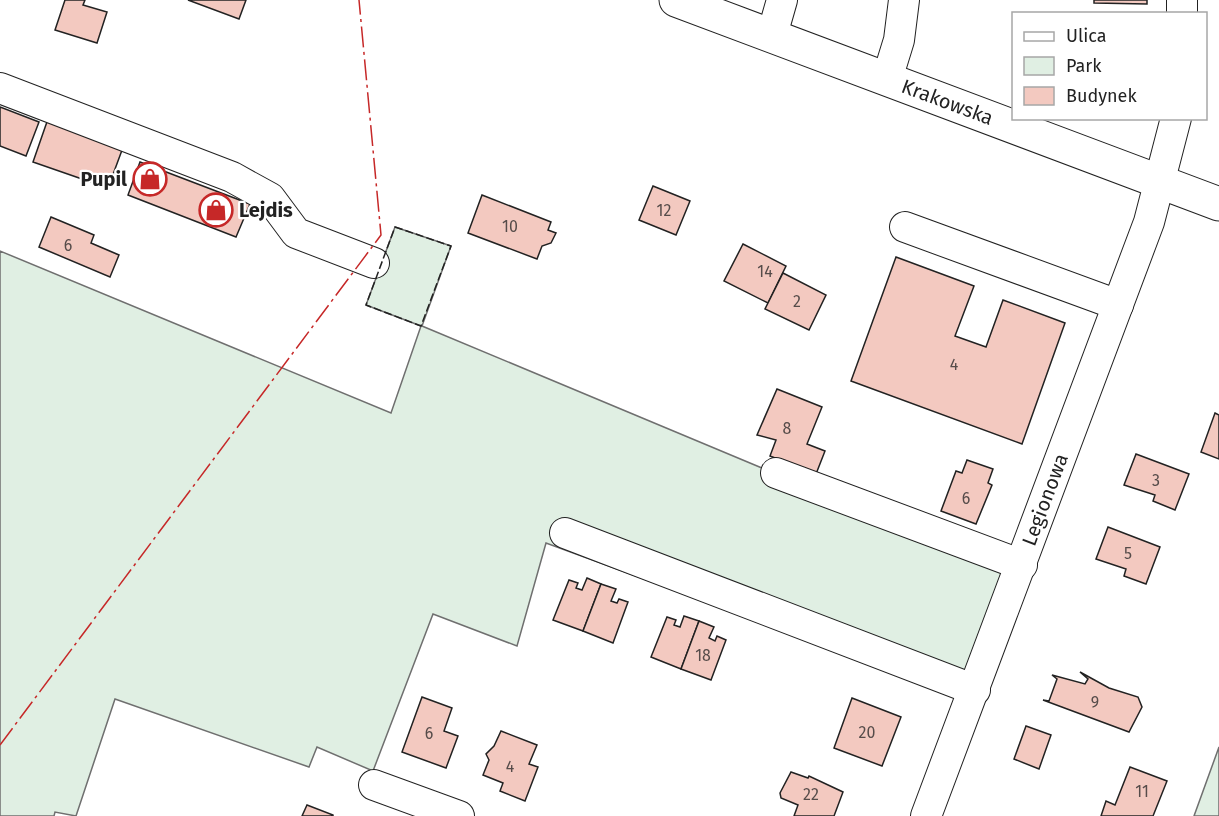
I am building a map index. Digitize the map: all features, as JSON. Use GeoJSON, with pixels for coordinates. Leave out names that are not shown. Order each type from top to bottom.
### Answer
{"type":"FeatureCollection","features":[{"type":"Feature","properties":{"kind":"main road","name":"Krakowska"},"geometry":{"type":"LineString","coordinates":[[676,0],[1219,204]]}},
{"type":"Feature","properties":{"kind":"street"},"geometry":{"type":"LineString","coordinates":[[772,35],[782,0]]}},
{"type":"Feature","properties":{"kind":"street"},"geometry":{"type":"LineString","coordinates":[[887,79],[904,20],[904,0]]}},
{"type":"Feature","properties":{"kind":"street"},"geometry":{"type":"LineString","coordinates":[[0,88],[232,177],[270,198],[296,233],[374,263]]}},
{"type":"Feature","properties":{"kind":"street","name":"Legionowa"},"geometry":{"type":"LineString","coordinates":[[927,816],[1149,222],[1176,120]]}},
{"type":"Feature","properties":{"kind":"street"},"geometry":{"type":"LineString","coordinates":[[905,227],[1118,305]]}},
{"type":"Feature","properties":{"kind":"street"},"geometry":{"type":"LineString","coordinates":[[776,473],[1022,565]]}},
{"type":"Feature","properties":{"kind":"street"},"geometry":{"type":"LineString","coordinates":[[565,533],[975,690]]}},
{"type":"Feature","properties":{"kind":"street"},"geometry":{"type":"LineString","coordinates":[[374,785],[459,816]]}},
{"type":"Feature","properties":{"kind":"green space"},"geometry":{"type":"Polygon","coordinates":[[[395,227],[451,246],[422,326],[1006,570],[960,695],[546,543],[517,646],[433,614],[373,771],[317,747],[309,767],[115,699],[76,816],[55,812],[54,816],[0,816],[0,251],[391,413],[421,326],[366,305],[395,227]]]}},
{"type":"Feature","properties":{"kind":"green space"},"geometry":{"type":"Polygon","coordinates":[[[1219,747],[1219,816],[1194,816],[1219,747]]]}},
{"type":"Feature","properties":{"kind":"building"},"geometry":{"type":"Polygon","coordinates":[[[65,0],[85,0],[83,5],[107,12],[97,43],[55,30],[65,0]]]}},
{"type":"Feature","properties":{"kind":"building"},"geometry":{"type":"Polygon","coordinates":[[[188,0],[246,0],[239,19],[188,0]]]}},
{"type":"Feature","properties":{"kind":"building"},"geometry":{"type":"Polygon","coordinates":[[[1094,0],[1147,0],[1147,4],[1094,3],[1094,0]]]}},
{"type":"Feature","properties":{"kind":"building"},"geometry":{"type":"Polygon","coordinates":[[[0,107],[39,122],[26,156],[0,146],[0,107]]]}},
{"type":"Feature","properties":{"kind":"building"},"geometry":{"type":"Polygon","coordinates":[[[49,116],[125,142],[108,188],[33,162],[49,116]]]}},
{"type":"Feature","properties":{"kind":"building"},"geometry":{"type":"Polygon","coordinates":[[[140,162],[250,204],[236,237],[128,195],[140,162]]]}},
{"type":"Feature","properties":{"kind":"building"},"geometry":{"type":"Polygon","coordinates":[[[653,186],[690,201],[676,235],[639,220],[653,186]]]}},
{"type":"Feature","properties":{"kind":"building"},"geometry":{"type":"Polygon","coordinates":[[[482,195],[551,222],[548,230],[556,233],[551,243],[542,246],[537,259],[468,233],[482,195]]]}},
{"type":"Feature","properties":{"kind":"building"},"geometry":{"type":"Polygon","coordinates":[[[51,217],[94,235],[91,243],[119,255],[110,277],[39,247],[51,217]]]}},
{"type":"Feature","properties":{"kind":"building"},"geometry":{"type":"Polygon","coordinates":[[[743,244],[786,266],[768,303],[724,281],[743,244]]]}},
{"type":"Feature","properties":{"kind":"building"},"geometry":{"type":"Polygon","coordinates":[[[896,257],[974,286],[955,336],[986,347],[1003,300],[1065,323],[1022,444],[851,381],[896,257]]]}},
{"type":"Feature","properties":{"kind":"building"},"geometry":{"type":"Polygon","coordinates":[[[783,273],[826,295],[809,330],[765,309],[783,273]]]}},
{"type":"Feature","properties":{"kind":"building"},"geometry":{"type":"Polygon","coordinates":[[[777,389],[822,407],[807,444],[825,451],[816,474],[770,456],[776,440],[757,435],[777,389]]]}},
{"type":"Feature","properties":{"kind":"building"},"geometry":{"type":"Polygon","coordinates":[[[1215,413],[1219,415],[1219,459],[1201,452],[1215,413]]]}},
{"type":"Feature","properties":{"kind":"building"},"geometry":{"type":"Polygon","coordinates":[[[1136,454],[1189,474],[1175,510],[1153,501],[1155,495],[1124,485],[1136,454]]]}},
{"type":"Feature","properties":{"kind":"building"},"geometry":{"type":"Polygon","coordinates":[[[967,460],[993,469],[988,483],[992,485],[976,524],[941,511],[956,471],[962,473],[967,460]]]}},
{"type":"Feature","properties":{"kind":"building"},"geometry":{"type":"Polygon","coordinates":[[[1108,527],[1160,547],[1146,584],[1124,576],[1126,569],[1096,559],[1108,527]]]}},
{"type":"Feature","properties":{"kind":"building"},"geometry":{"type":"Polygon","coordinates":[[[587,578],[601,584],[583,631],[553,620],[569,580],[578,583],[576,588],[582,590],[587,578]]]}},
{"type":"Feature","properties":{"kind":"building"},"geometry":{"type":"Polygon","coordinates":[[[601,584],[616,589],[611,601],[617,603],[619,599],[628,602],[613,643],[583,631],[601,584]]]}},
{"type":"Feature","properties":{"kind":"building"},"geometry":{"type":"Polygon","coordinates":[[[684,616],[699,621],[681,669],[651,657],[667,617],[676,620],[674,625],[680,627],[684,616]]]}},
{"type":"Feature","properties":{"kind":"building"},"geometry":{"type":"Polygon","coordinates":[[[699,621],[714,627],[709,638],[715,641],[717,636],[726,640],[711,680],[681,669],[699,621]]]}},
{"type":"Feature","properties":{"kind":"building"},"geometry":{"type":"Polygon","coordinates":[[[1080,672],[1109,688],[1138,697],[1142,707],[1129,732],[1043,700],[1049,701],[1057,679],[1052,675],[1085,684],[1088,679],[1080,672]]]}},
{"type":"Feature","properties":{"kind":"building"},"geometry":{"type":"Polygon","coordinates":[[[422,697],[452,708],[444,731],[458,736],[446,768],[402,752],[422,697]]]}},
{"type":"Feature","properties":{"kind":"building"},"geometry":{"type":"Polygon","coordinates":[[[852,698],[901,717],[882,766],[834,748],[852,698]]]}},
{"type":"Feature","properties":{"kind":"building"},"geometry":{"type":"Polygon","coordinates":[[[1026,726],[1051,735],[1039,769],[1014,759],[1026,726]]]}},
{"type":"Feature","properties":{"kind":"building"},"geometry":{"type":"Polygon","coordinates":[[[501,731],[537,745],[529,764],[538,767],[525,801],[500,791],[503,783],[483,775],[489,760],[486,754],[494,746],[501,731]]]}},
{"type":"Feature","properties":{"kind":"building"},"geometry":{"type":"Polygon","coordinates":[[[1130,767],[1167,781],[1153,816],[1101,816],[1106,801],[1115,805],[1130,767]]]}},
{"type":"Feature","properties":{"kind":"building"},"geometry":{"type":"Polygon","coordinates":[[[791,772],[808,778],[809,776],[843,792],[834,816],[794,816],[798,805],[781,798],[780,793],[791,772]]]}},
{"type":"Feature","properties":{"kind":"building"},"geometry":{"type":"Polygon","coordinates":[[[307,805],[333,815],[333,816],[302,816],[307,805]]]}},
{"type":"Feature","properties":{"kind":"fence"},"geometry":{"type":"LineString","coordinates":[[395,227],[451,246],[421,326],[366,305],[395,227]]}},
{"type":"Feature","properties":{"kind":"power"},"geometry":{"type":"LineString","coordinates":[[0,745],[381,235],[359,0]]}},
{"type":"Feature","properties":{"kind":"place","name":"Pupil"},"geometry":{"type":"Point","coordinates":[150,179]}},
{"type":"Feature","properties":{"kind":"place","name":"Lejdis"},"geometry":{"type":"Point","coordinates":[216,210]}}]}
